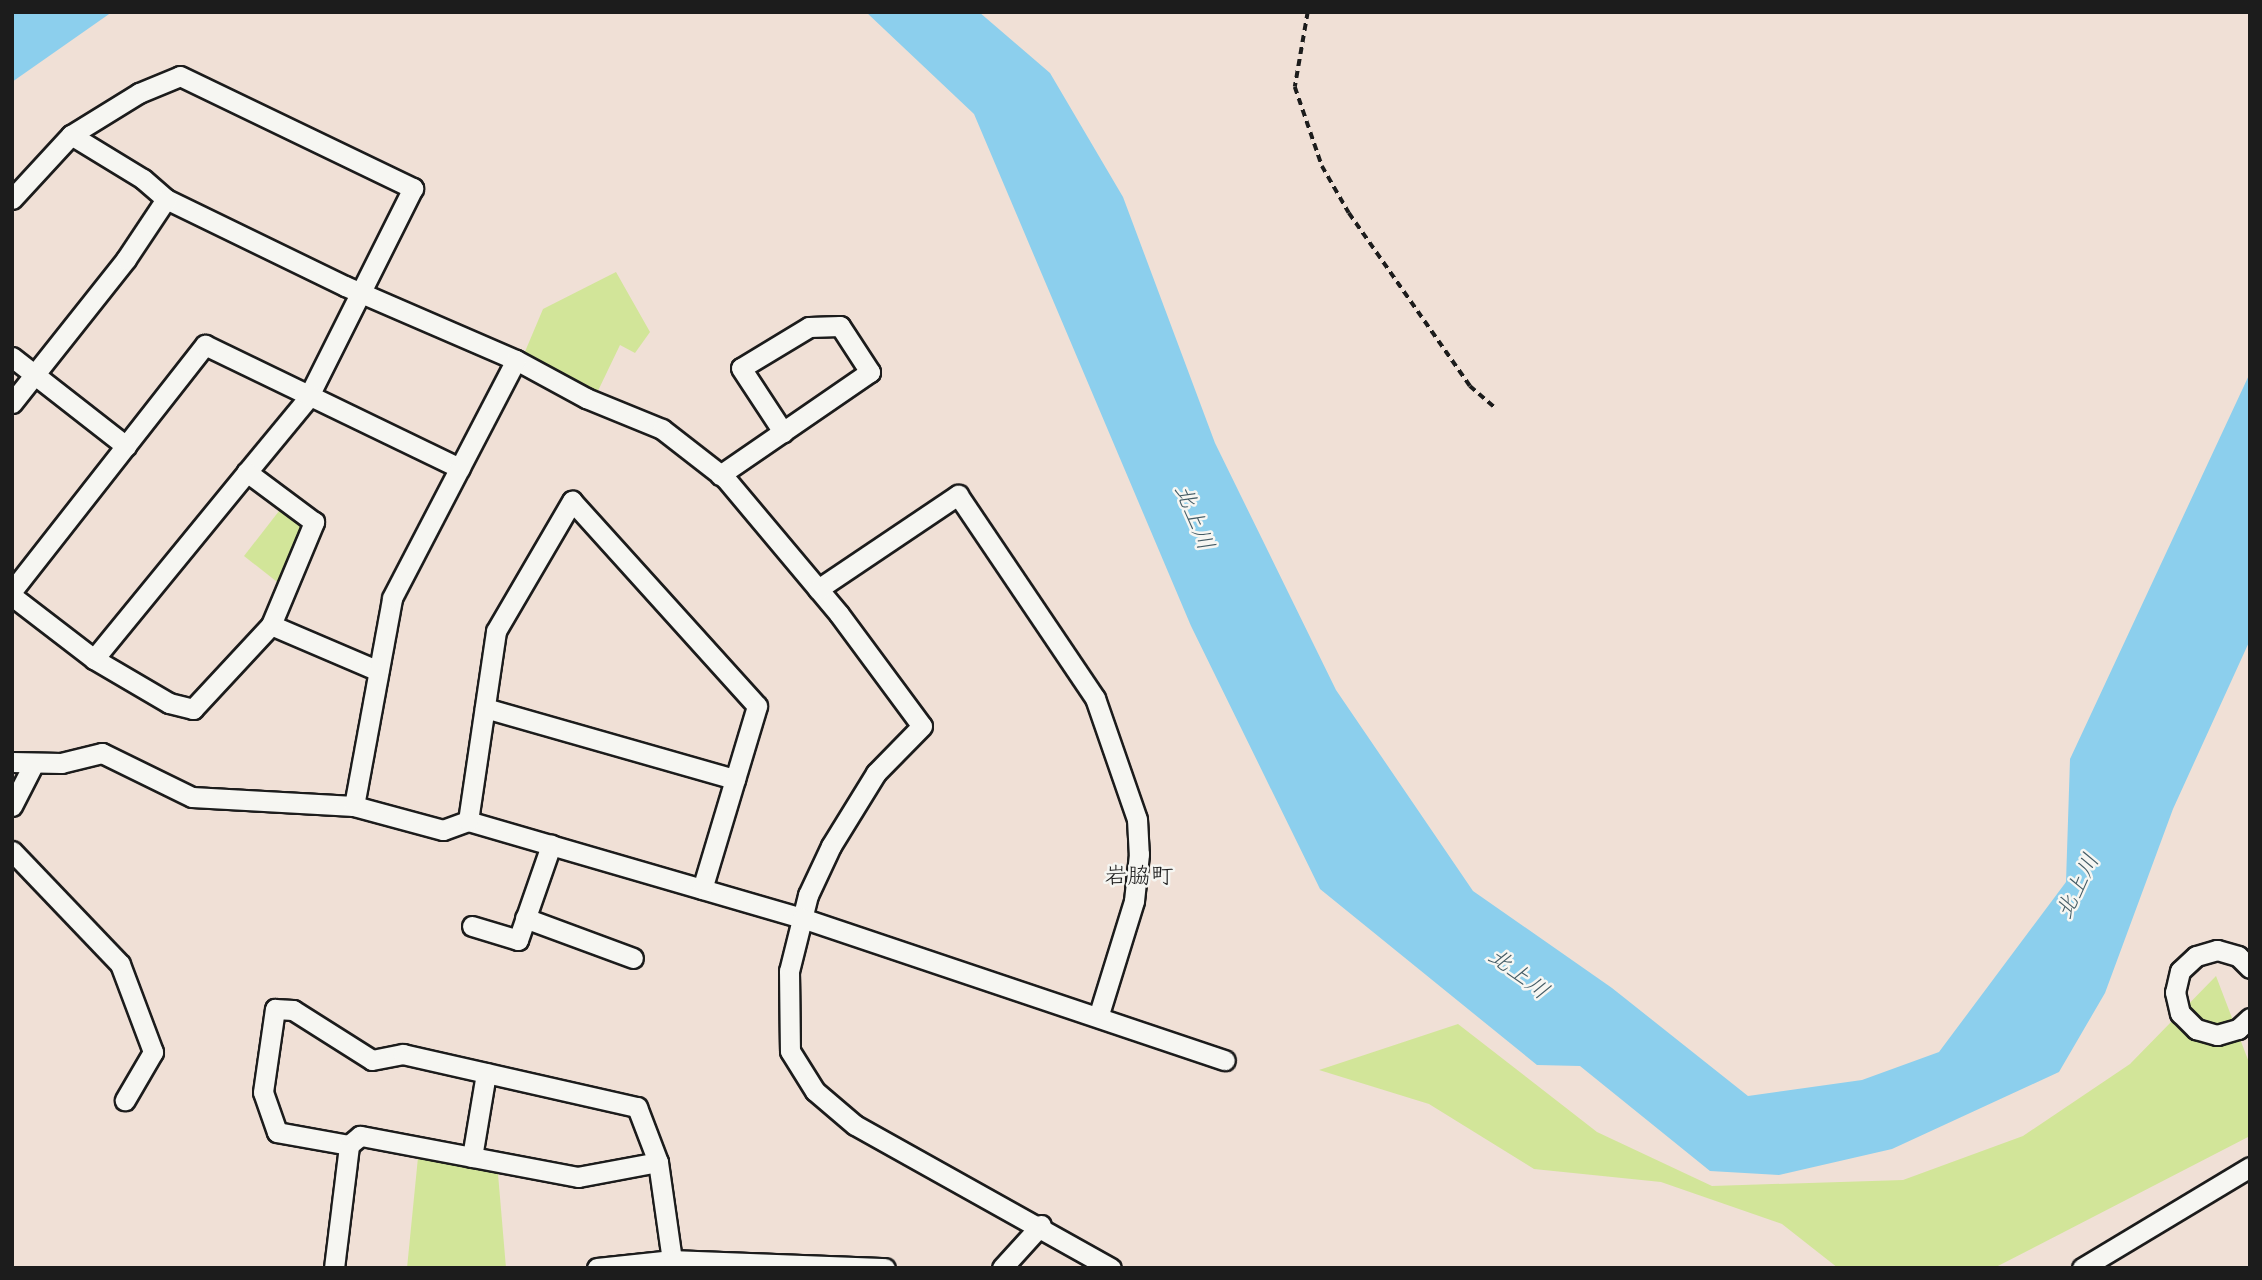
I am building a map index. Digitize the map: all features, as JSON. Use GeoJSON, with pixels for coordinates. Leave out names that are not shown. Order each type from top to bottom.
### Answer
{"type":"FeatureCollection","features":[{"type":"Feature","properties":{"kind":"street"},"geometry":{"type":"LineString","coordinates":[[12,199],[71,135],[139,93],[180,76],[413,188],[359,291],[308,398],[94,659]]}},
{"type":"Feature","properties":{"kind":"street"},"geometry":{"type":"LineString","coordinates":[[71,135],[143,179],[166,199],[359,291],[516,360],[586,398],[662,429],[720,475],[818,589],[922,726],[876,774],[831,846],[802,918],[789,971],[790,1051],[815,1091],[855,1125],[1041,1225],[1111,1268]]}},
{"type":"Feature","properties":{"kind":"street"},"geometry":{"type":"LineString","coordinates":[[12,403],[126,260],[166,199]]}},
{"type":"Feature","properties":{"kind":"street"},"geometry":{"type":"LineString","coordinates":[[720,475],[783,432],[870,372],[841,326],[809,327],[741,368],[783,432]]}},
{"type":"Feature","properties":{"kind":"street"},"geometry":{"type":"LineString","coordinates":[[247,472],[314,522],[271,625],[194,709],[169,703],[94,659],[12,593],[205,345],[308,398],[460,468]]}},
{"type":"Feature","properties":{"kind":"street"},"geometry":{"type":"LineString","coordinates":[[12,357],[127,446]]}},
{"type":"Feature","properties":{"kind":"street"},"geometry":{"type":"LineString","coordinates":[[354,806],[393,598],[516,360]]}},
{"type":"Feature","properties":{"kind":"street"},"geometry":{"type":"LineString","coordinates":[[818,589],[958,495],[1095,698],[1137,819],[1139,854],[1134,901],[1098,1017]]}},
{"type":"Feature","properties":{"kind":"street"},"geometry":{"type":"LineString","coordinates":[[468,821],[496,631],[572,501],[757,706],[702,889]]}},
{"type":"Feature","properties":{"kind":"street"},"geometry":{"type":"LineString","coordinates":[[271,625],[379,671]]}},
{"type":"Feature","properties":{"kind":"street"},"geometry":{"type":"LineString","coordinates":[[485,708],[735,779]]}},
{"type":"Feature","properties":{"kind":"street"},"geometry":{"type":"LineString","coordinates":[[12,762],[61,763],[102,753],[192,797],[354,806],[443,830],[468,821],[802,918],[1225,1060]]}},
{"type":"Feature","properties":{"kind":"street"},"geometry":{"type":"LineString","coordinates":[[12,806],[34,763]]}},
{"type":"Feature","properties":{"kind":"street"},"geometry":{"type":"LineString","coordinates":[[472,926],[518,940],[551,845]]}},
{"type":"Feature","properties":{"kind":"street"},"geometry":{"type":"LineString","coordinates":[[12,851],[120,964],[153,1052],[125,1100]]}},
{"type":"Feature","properties":{"kind":"street"},"geometry":{"type":"LineString","coordinates":[[526,918],[633,958]]}},
{"type":"Feature","properties":{"kind":"street"},"geometry":{"type":"LineString","coordinates":[[2250,968],[2238,956],[2217,950],[2196,956],[2180,971],[2175,992],[2180,1013],[2196,1029],[2217,1035],[2238,1029],[2250,1017]]}},
{"type":"Feature","properties":{"kind":"street"},"geometry":{"type":"LineString","coordinates":[[349,1145],[276,1132],[263,1092],[275,1009],[293,1010],[372,1060],[403,1054],[637,1107],[658,1163],[673,1264]]}},
{"type":"Feature","properties":{"kind":"street"},"geometry":{"type":"LineString","coordinates":[[472,1157],[486,1073]]}},
{"type":"Feature","properties":{"kind":"street"},"geometry":{"type":"LineString","coordinates":[[334,1268],[349,1145],[360,1136],[578,1177],[658,1163]]}},
{"type":"Feature","properties":{"kind":"street"},"geometry":{"type":"LineString","coordinates":[[2082,1268],[2250,1167]]}},
{"type":"Feature","properties":{"kind":"street"},"geometry":{"type":"LineString","coordinates":[[1002,1268],[1041,1225]]}},
{"type":"Feature","properties":{"kind":"street"},"geometry":{"type":"LineString","coordinates":[[597,1268],[673,1264],[885,1268]]}},
{"type":"Feature","properties":{"kind":"path"},"geometry":{"type":"LineString","coordinates":[[1308,12],[1295,87],[1322,166],[1349,213],[1470,386],[1496,408]]}},
{"type":"Feature","properties":{"kind":"green space"},"geometry":{"type":"Polygon","coordinates":[[[616,272],[650,332],[635,353],[620,345],[595,397],[524,354],[543,309],[616,272]]]}},
{"type":"Feature","properties":{"kind":"green space"},"geometry":{"type":"Polygon","coordinates":[[[286,502],[314,522],[286,589],[244,556],[286,502]]]}},
{"type":"Feature","properties":{"kind":"green space"},"geometry":{"type":"Polygon","coordinates":[[[2216,976],[2250,1065],[2250,1136],[1994,1268],[1838,1268],[1782,1224],[1661,1182],[1534,1169],[1429,1104],[1319,1070],[1458,1024],[1597,1132],[1712,1186],[1903,1180],[2023,1136],[2130,1064],[2216,976]]]}},
{"type":"Feature","properties":{"kind":"green space"},"geometry":{"type":"Polygon","coordinates":[[[419,1147],[497,1162],[506,1268],[407,1268],[419,1147]]]}},
{"type":"Feature","properties":{"kind":"water"},"geometry":{"type":"Polygon","coordinates":[[[12,12],[112,12],[12,82],[12,12]]]}},
{"type":"Feature","properties":{"kind":"water","name":"北上川"},"geometry":{"type":"Polygon","coordinates":[[[866,12],[979,12],[1050,73],[1123,197],[1215,443],[1336,690],[1473,891],[1612,988],[1748,1096],[1862,1080],[1939,1052],[2066,882],[2070,759],[2250,373],[2250,640],[2173,809],[2105,993],[2059,1072],[1892,1149],[1779,1175],[1710,1171],[1580,1066],[1537,1065],[1320,889],[1191,626],[974,114],[866,12]]]}},
{"type":"Feature","properties":{"kind":"district","name":"岩脇町"},"geometry":{"type":"Point","coordinates":[1139,875]}}]}
